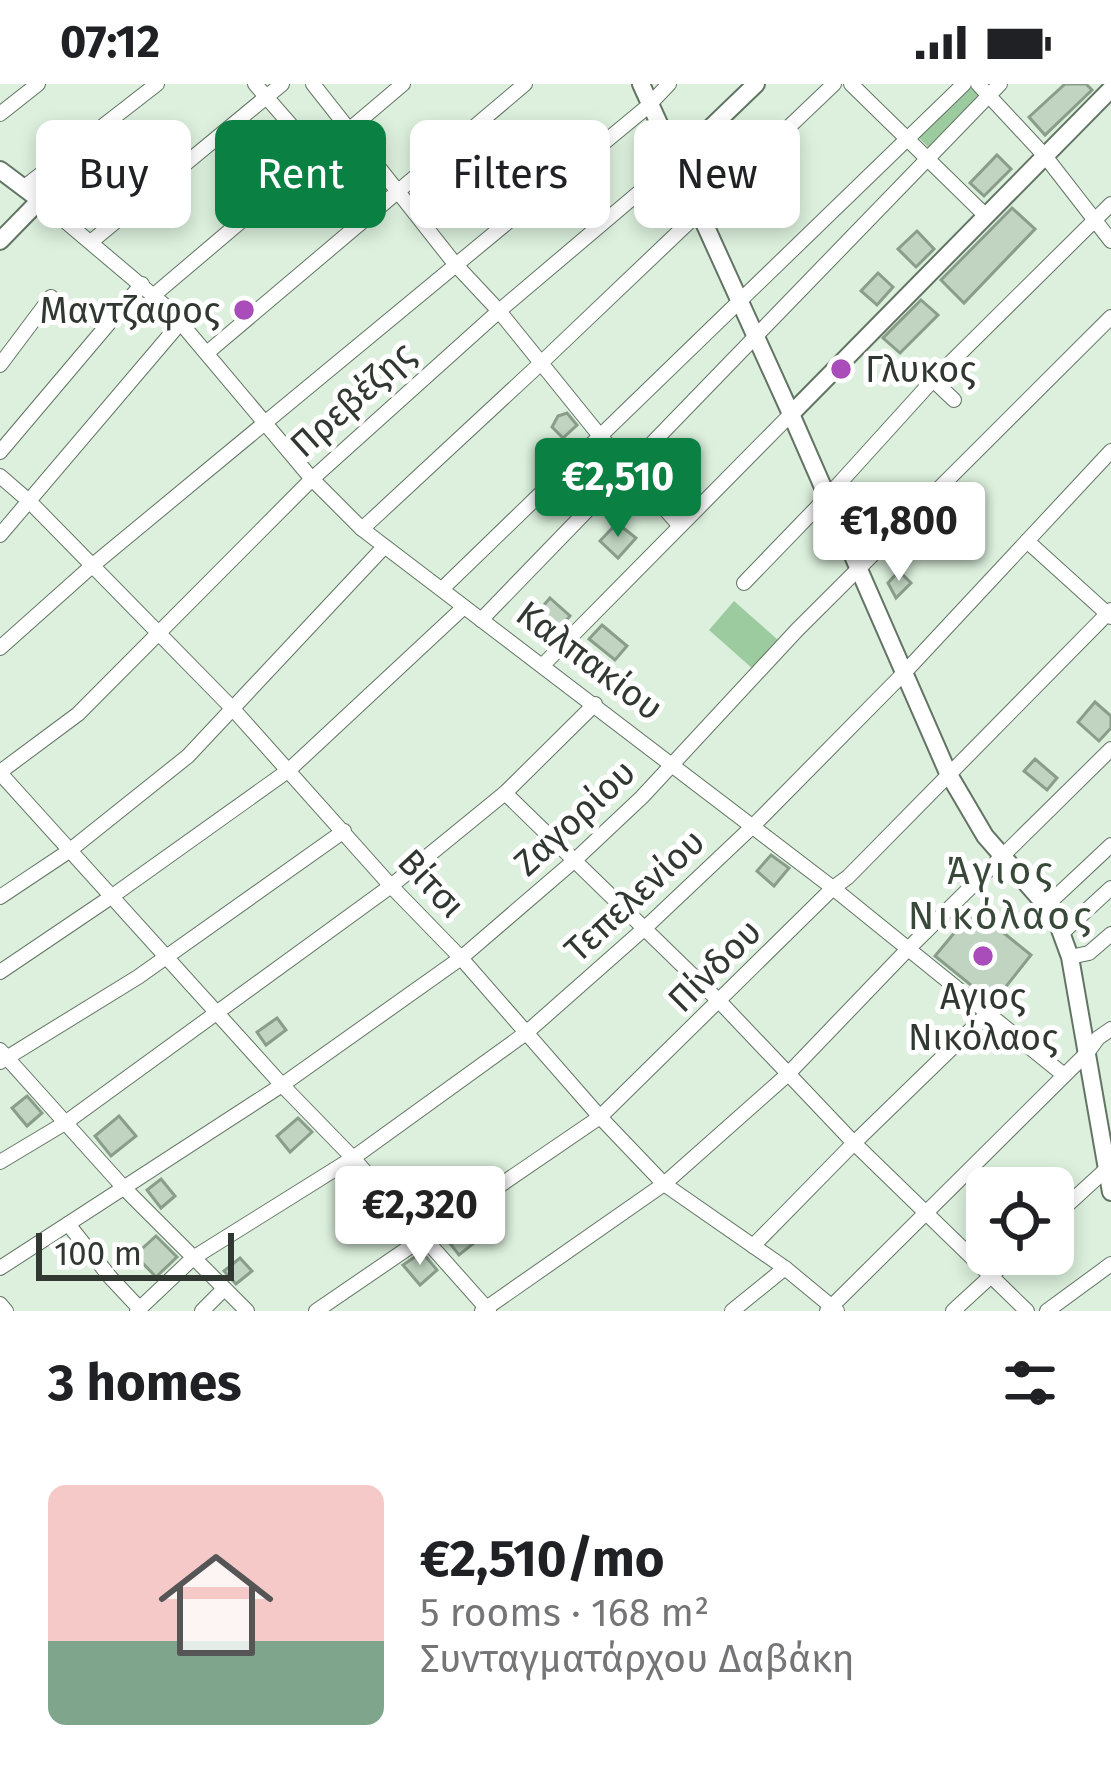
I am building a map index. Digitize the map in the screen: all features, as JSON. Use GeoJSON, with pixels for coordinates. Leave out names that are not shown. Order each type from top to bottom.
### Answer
{"type":"FeatureCollection","features":[{"type":"Feature","properties":{"kind":"street"},"geometry":{"type":"LineString","coordinates":[[0,114],[38,84]]}},
{"type":"Feature","properties":{"kind":"street"},"geometry":{"type":"LineString","coordinates":[[255,84],[286,120]]}},
{"type":"Feature","properties":{"kind":"street"},"geometry":{"type":"LineString","coordinates":[[92,241],[282,84]]}},
{"type":"Feature","properties":{"kind":"street"},"geometry":{"type":"LineString","coordinates":[[313,84],[340,120]]}},
{"type":"Feature","properties":{"kind":"street"},"geometry":{"type":"LineString","coordinates":[[360,120],[403,84]]}},
{"type":"Feature","properties":{"kind":"street"},"geometry":{"type":"LineString","coordinates":[[208,352],[525,84]]}},
{"type":"Feature","properties":{"kind":"street"},"geometry":{"type":"LineString","coordinates":[[641,84],[657,120]]}},
{"type":"Feature","properties":{"kind":"street"},"geometry":{"type":"LineString","coordinates":[[0,648],[669,84]]}},
{"type":"Feature","properties":{"kind":"street","name":"Πρεβέζης"},"geometry":{"type":"LineString","coordinates":[[718,120],[755,84]]}},
{"type":"Feature","properties":{"kind":"street"},"geometry":{"type":"LineString","coordinates":[[797,120],[834,84]]}},
{"type":"Feature","properties":{"kind":"street"},"geometry":{"type":"LineString","coordinates":[[851,84],[986,216]]}},
{"type":"Feature","properties":{"kind":"street"},"geometry":{"type":"LineString","coordinates":[[442,589],[964,84]]}},
{"type":"Feature","properties":{"kind":"street"},"geometry":{"type":"LineString","coordinates":[[23,188],[154,85]]}},
{"type":"Feature","properties":{"kind":"street"},"geometry":{"type":"LineString","coordinates":[[481,620],[928,158],[989,88],[1111,241]]}},
{"type":"Feature","properties":{"kind":"street"},"geometry":{"type":"LineString","coordinates":[[543,665],[1108,88]]}},
{"type":"Feature","properties":{"kind":"street","name":"Καλπακίου"},"geometry":{"type":"LineString","coordinates":[[0,170],[36,197]]}},
{"type":"Feature","properties":{"kind":"street"},"geometry":{"type":"LineString","coordinates":[[386,177],[599,436],[680,526]]}},
{"type":"Feature","properties":{"kind":"street","name":"Πρεβέζης"},"geometry":{"type":"LineString","coordinates":[[0,772],[78,714],[312,479],[634,197]]}},
{"type":"Feature","properties":{"kind":"street"},"geometry":{"type":"LineString","coordinates":[[0,241],[36,204]]}},
{"type":"Feature","properties":{"kind":"street"},"geometry":{"type":"LineString","coordinates":[[744,583],[933,380],[1111,204]]}},
{"type":"Feature","properties":{"kind":"street","name":"Καλπακίου"},"geometry":{"type":"LineString","coordinates":[[76,228],[181,322],[312,479],[362,529],[833,888],[1064,1075]]}},
{"type":"Feature","properties":{"kind":"street"},"geometry":{"type":"LineString","coordinates":[[0,452],[148,290],[226,228]]}},
{"type":"Feature","properties":{"kind":"street"},"geometry":{"type":"LineString","coordinates":[[362,529],[684,228]]}},
{"type":"Feature","properties":{"kind":"street"},"geometry":{"type":"LineString","coordinates":[[705,228],[948,773],[973,818],[1002,858],[1047,905],[1063,932],[1111,1192]]}},
{"type":"Feature","properties":{"kind":"street"},"geometry":{"type":"LineString","coordinates":[[0,365],[51,297]]}},
{"type":"Feature","properties":{"kind":"street","name":"Ζαγορίου"},"geometry":{"type":"LineString","coordinates":[[0,1268],[282,1085],[461,958],[574,860],[673,764],[858,568],[1111,316]]}},
{"type":"Feature","properties":{"kind":"street"},"geometry":{"type":"LineString","coordinates":[[0,535],[181,322]]}},
{"type":"Feature","properties":{"kind":"street"},"geometry":{"type":"LineString","coordinates":[[933,380],[954,400]]}},
{"type":"Feature","properties":{"kind":"street","name":"Τεπελενίου"},"geometry":{"type":"LineString","coordinates":[[139,1310],[193,1258],[353,1158],[526,1033],[645,928],[904,673],[1111,451]]}},
{"type":"Feature","properties":{"kind":"street","name":"Βίτσι"},"geometry":{"type":"LineString","coordinates":[[0,476],[233,709],[664,1184],[785,1268],[832,1310]]}},
{"type":"Feature","properties":{"kind":"street"},"geometry":{"type":"LineString","coordinates":[[1027,542],[1110,614]]}},
{"type":"Feature","properties":{"kind":"street"},"geometry":{"type":"LineString","coordinates":[[0,897],[69,850],[188,756],[384,547]]}},
{"type":"Feature","properties":{"kind":"street"},"geometry":{"type":"LineString","coordinates":[[0,972],[289,770],[464,607]]}},
{"type":"Feature","properties":{"kind":"street","name":"Πίνδου"},"geometry":{"type":"LineString","coordinates":[[316,1311],[600,1117],[1110,614]]}},
{"type":"Feature","properties":{"kind":"street"},"geometry":{"type":"LineString","coordinates":[[0,1162],[64,1123],[392,886],[505,793],[595,704]]}},
{"type":"Feature","properties":{"kind":"street"},"geometry":{"type":"LineString","coordinates":[[0,772],[486,1310],[664,1184],[787,1075],[1111,749]]}},
{"type":"Feature","properties":{"kind":"street"},"geometry":{"type":"LineString","coordinates":[[505,793],[1027,1311]]}},
{"type":"Feature","properties":{"kind":"street"},"geometry":{"type":"LineString","coordinates":[[247,1311],[3,1057],[168,957],[344,831]]}},
{"type":"Feature","properties":{"kind":"street"},"geometry":{"type":"LineString","coordinates":[[1047,905],[1111,845]]}},
{"type":"Feature","properties":{"kind":"street"},"geometry":{"type":"LineString","coordinates":[[1063,932],[1111,888]]}},
{"type":"Feature","properties":{"kind":"street"},"geometry":{"type":"LineString","coordinates":[[1070,957],[1089,952],[1111,934]]}},
{"type":"Feature","properties":{"kind":"street"},"geometry":{"type":"LineString","coordinates":[[753,1246],[988,1013]]}},
{"type":"Feature","properties":{"kind":"street"},"geometry":{"type":"LineString","coordinates":[[832,1310],[925,1211],[1111,1029]]}},
{"type":"Feature","properties":{"kind":"street"},"geometry":{"type":"LineString","coordinates":[[1074,1198],[1109,1166]]}},
{"type":"Feature","properties":{"kind":"street"},"geometry":{"type":"LineString","coordinates":[[68,1224],[139,1310]]}},
{"type":"Feature","properties":{"kind":"street"},"geometry":{"type":"LineString","coordinates":[[1047,1311],[1111,1264]]}},
{"type":"Feature","properties":{"kind":"street"},"geometry":{"type":"LineString","coordinates":[[731,1311],[785,1268]]}},
{"type":"Feature","properties":{"kind":"street"},"geometry":{"type":"LineString","coordinates":[[953,1311],[990,1277]]}},
{"type":"Feature","properties":{"kind":"street"},"geometry":{"type":"LineString","coordinates":[[202,1311],[224,1288]]}},
{"type":"Feature","properties":{"kind":"street"},"geometry":{"type":"LineString","coordinates":[[0,1304],[6,1311]]}},
{"type":"Feature","properties":{"kind":"green space"},"geometry":{"type":"Polygon","coordinates":[[[970,87],[981,98],[930,149],[919,138],[970,87]]]}},
{"type":"Feature","properties":{"kind":"green space"},"geometry":{"type":"Polygon","coordinates":[[[734,601],[778,640],[753,669],[709,630],[734,601]]]}},
{"type":"Feature","properties":{"kind":"building"},"geometry":{"type":"Polygon","coordinates":[[[1065,84],[1086,84],[1092,90],[1045,135],[1029,117],[1065,84]]]}},
{"type":"Feature","properties":{"kind":"building"},"geometry":{"type":"Polygon","coordinates":[[[997,155],[1011,169],[984,196],[970,183],[997,155]]]}},
{"type":"Feature","properties":{"kind":"building"},"geometry":{"type":"Polygon","coordinates":[[[1012,208],[1035,229],[964,303],[941,280],[1012,208]]]}},
{"type":"Feature","properties":{"kind":"building"},"geometry":{"type":"Polygon","coordinates":[[[917,231],[934,249],[916,267],[898,249],[917,231]]]}},
{"type":"Feature","properties":{"kind":"building"},"geometry":{"type":"Polygon","coordinates":[[[878,273],[893,287],[877,305],[861,291],[878,273]]]}},
{"type":"Feature","properties":{"kind":"building"},"geometry":{"type":"Polygon","coordinates":[[[921,300],[938,315],[900,353],[883,338],[921,300]]]}},
{"type":"Feature","properties":{"kind":"building"},"geometry":{"type":"Polygon","coordinates":[[[567,413],[577,425],[563,438],[552,427],[558,416],[567,413]]]}},
{"type":"Feature","properties":{"kind":"building"},"geometry":{"type":"Polygon","coordinates":[[[617,523],[636,538],[618,558],[600,541],[617,523]]]}},
{"type":"Feature","properties":{"kind":"building"},"geometry":{"type":"Polygon","coordinates":[[[899,571],[911,583],[896,598],[888,583],[899,571]]]}},
{"type":"Feature","properties":{"kind":"building"},"geometry":{"type":"Polygon","coordinates":[[[550,598],[570,616],[556,632],[536,614],[550,598]]]}},
{"type":"Feature","properties":{"kind":"building"},"geometry":{"type":"Polygon","coordinates":[[[602,625],[627,646],[615,660],[589,639],[602,625]]]}},
{"type":"Feature","properties":{"kind":"building"},"geometry":{"type":"Polygon","coordinates":[[[1095,702],[1111,716],[1111,728],[1099,741],[1078,722],[1095,702]]]}},
{"type":"Feature","properties":{"kind":"building"},"geometry":{"type":"Polygon","coordinates":[[[1035,759],[1057,778],[1047,790],[1024,771],[1035,759]]]}},
{"type":"Feature","properties":{"kind":"building"},"geometry":{"type":"Polygon","coordinates":[[[771,855],[789,868],[774,886],[757,871],[771,855]]]}},
{"type":"Feature","properties":{"kind":"building","name":"Αγιος Νικόλαος"},"geometry":{"type":"Polygon","coordinates":[[[974,909],[1031,955],[993,1003],[935,956],[974,909]]]}},
{"type":"Feature","properties":{"kind":"building"},"geometry":{"type":"Polygon","coordinates":[[[277,1018],[286,1030],[266,1045],[257,1032],[277,1018]]]}},
{"type":"Feature","properties":{"kind":"building"},"geometry":{"type":"Polygon","coordinates":[[[27,1096],[42,1113],[27,1126],[12,1108],[27,1096]]]}},
{"type":"Feature","properties":{"kind":"building"},"geometry":{"type":"Polygon","coordinates":[[[119,1116],[136,1136],[111,1156],[95,1136],[119,1116]]]}},
{"type":"Feature","properties":{"kind":"building"},"geometry":{"type":"Polygon","coordinates":[[[298,1118],[312,1132],[290,1152],[277,1136],[298,1118]]]}},
{"type":"Feature","properties":{"kind":"building"},"geometry":{"type":"Polygon","coordinates":[[[161,1179],[175,1196],[161,1208],[147,1190],[161,1179]]]}},
{"type":"Feature","properties":{"kind":"building"},"geometry":{"type":"Polygon","coordinates":[[[471,1219],[484,1235],[459,1255],[445,1237],[471,1219]]]}},
{"type":"Feature","properties":{"kind":"building"},"geometry":{"type":"Polygon","coordinates":[[[156,1236],[177,1257],[156,1277],[135,1255],[156,1236]]]}},
{"type":"Feature","properties":{"kind":"building"},"geometry":{"type":"Polygon","coordinates":[[[422,1252],[437,1270],[420,1285],[403,1265],[422,1252]]]}},
{"type":"Feature","properties":{"kind":"building"},"geometry":{"type":"Polygon","coordinates":[[[240,1258],[252,1271],[236,1284],[224,1271],[240,1258]]]}},
{"type":"Feature","properties":{"kind":"place","name":"Μαντζαφος"},"geometry":{"type":"Point","coordinates":[244,310]}},
{"type":"Feature","properties":{"kind":"place","name":"Γλυκος"},"geometry":{"type":"Point","coordinates":[841,369]}},
{"type":"Feature","properties":{"kind":"place","name":"Αγιος Νικόλαος"},"geometry":{"type":"Point","coordinates":[983,956]}},
{"type":"Feature","properties":{"kind":"district","name":"Άγιος Νικόλαος"},"geometry":{"type":"Point","coordinates":[1001,892]}}]}
